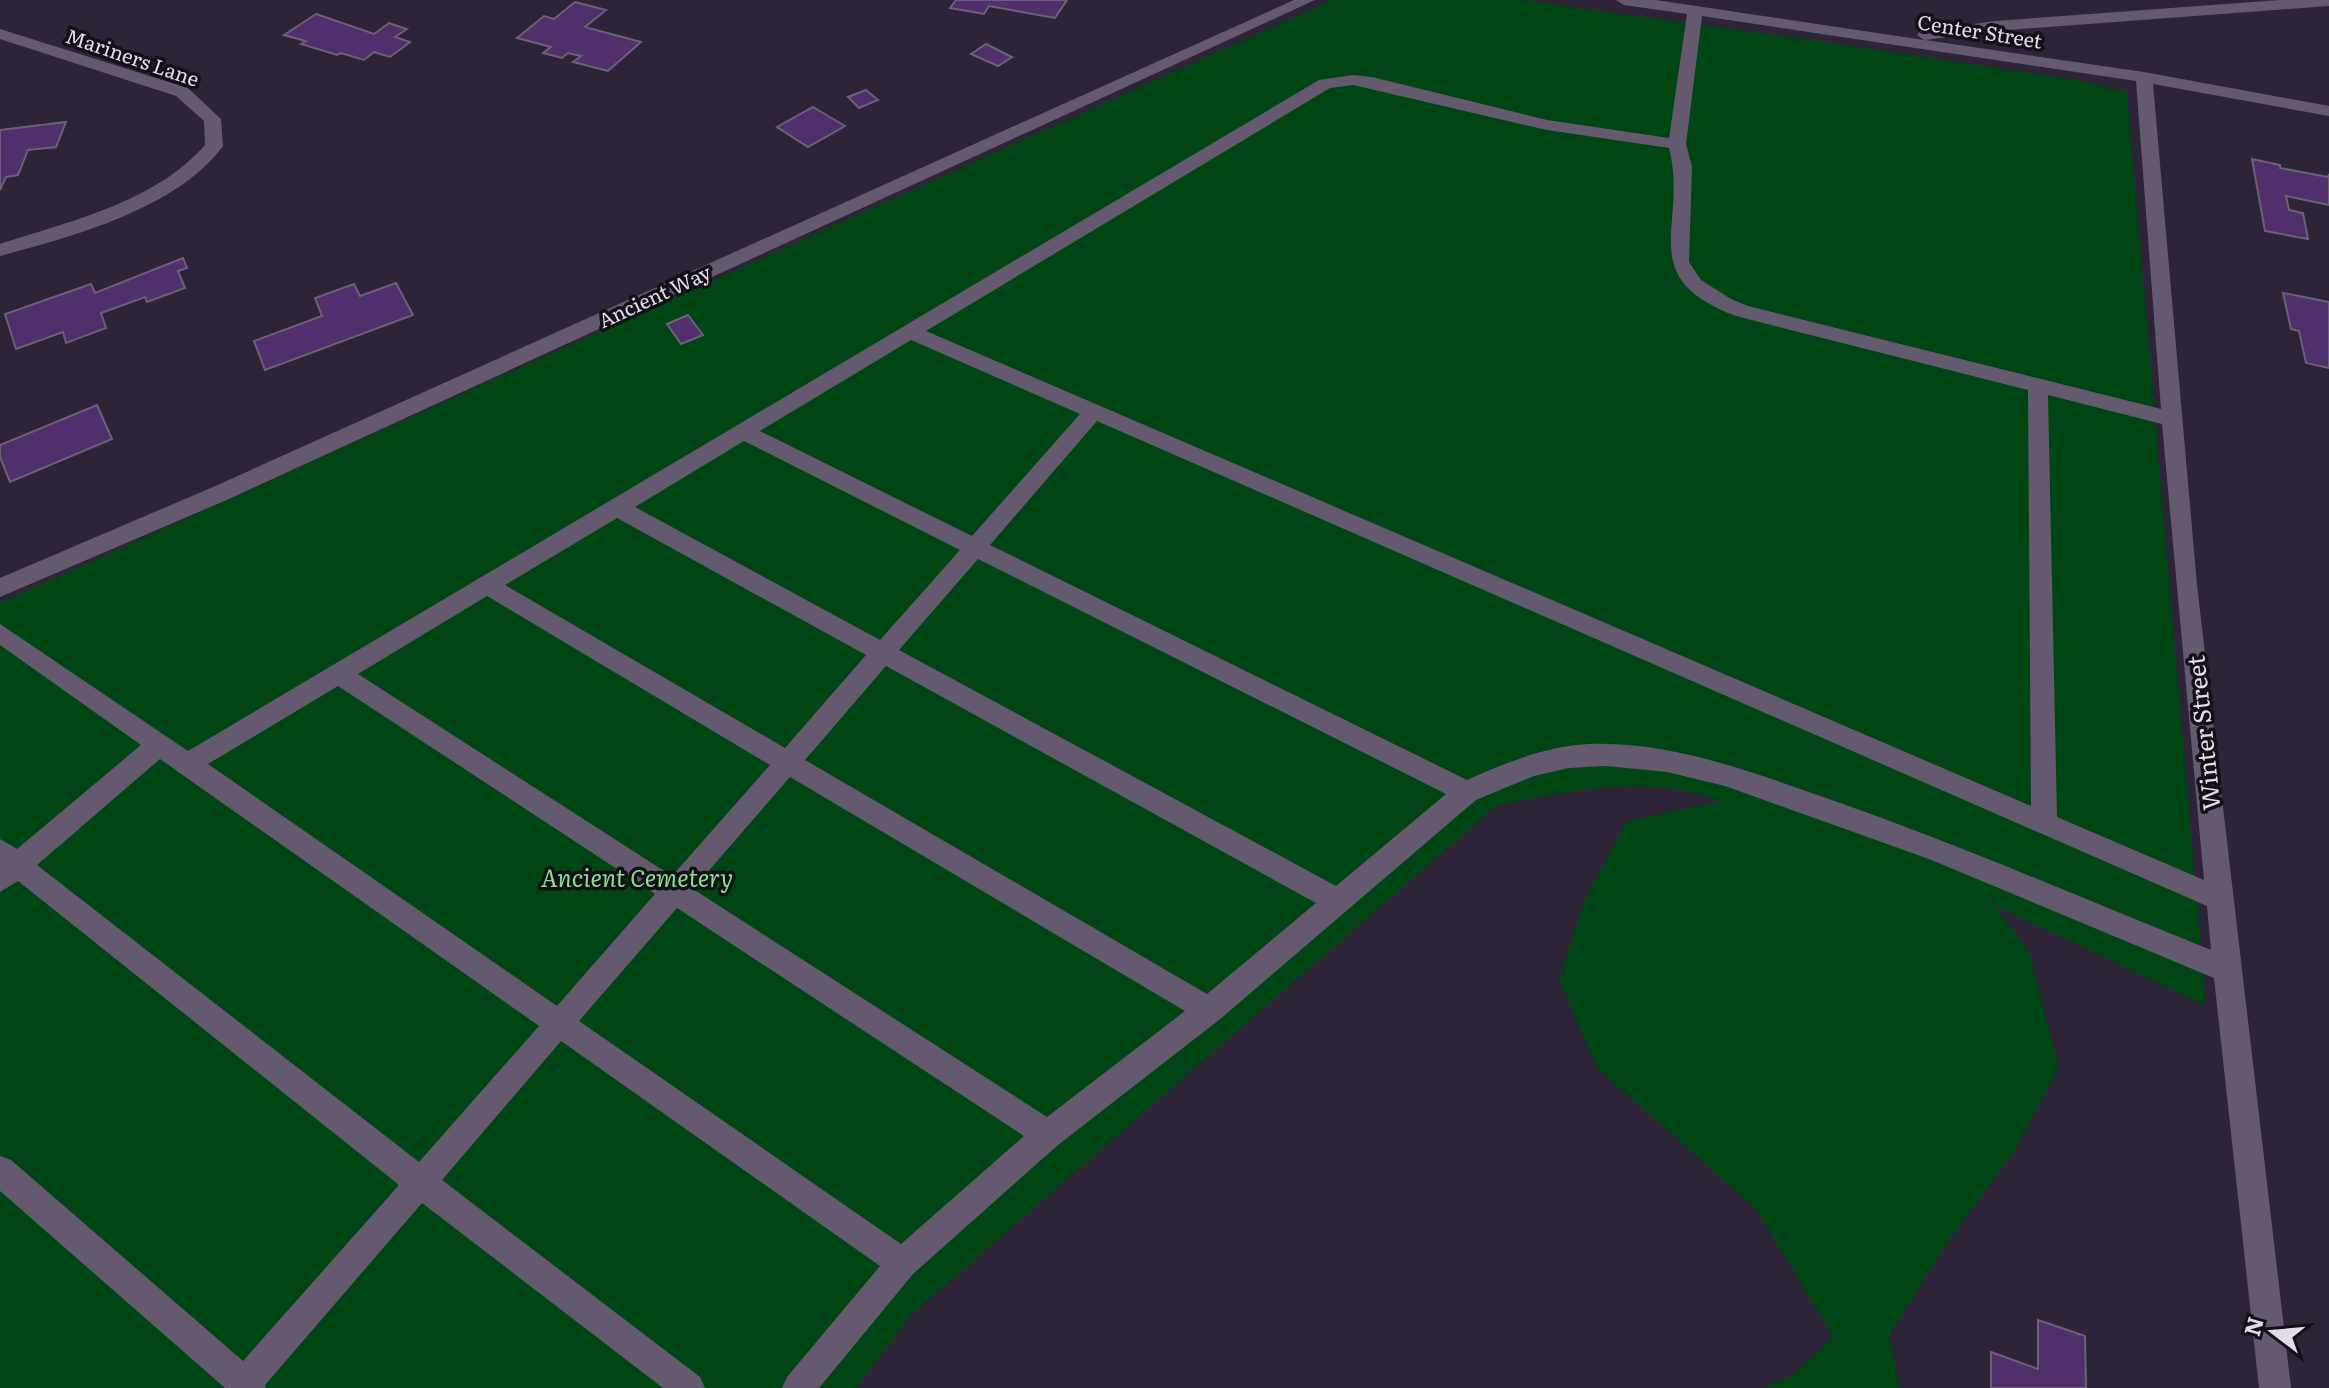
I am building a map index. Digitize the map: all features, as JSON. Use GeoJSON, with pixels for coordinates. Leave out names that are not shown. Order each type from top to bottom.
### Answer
{"type":"FeatureCollection","features":[{"type":"Feature","properties":{"kind":"street","name":"Ancient Way"},"geometry":{"type":"LineString","coordinates":[[0,588],[221,493],[1307,0]]}},
{"type":"Feature","properties":{"kind":"street","name":"Center Street"},"geometry":{"type":"LineString","coordinates":[[1624,0],[2144,77],[2329,111]]}},
{"type":"Feature","properties":{"kind":"street"},"geometry":{"type":"LineString","coordinates":[[1896,39],[1995,26],[2329,1]]}},
{"type":"Feature","properties":{"kind":"street"},"geometry":{"type":"LineString","coordinates":[[1695,10],[1677,144],[1683,167],[1680,262],[1685,274],[1708,294],[1743,311],[2171,419]]}},
{"type":"Feature","properties":{"kind":"street","name":"Mariners Lane"},"geometry":{"type":"LineString","coordinates":[[0,34],[182,92],[201,103],[212,116],[218,137],[201,164],[167,189],[0,250]]}},
{"type":"Feature","properties":{"kind":"street","name":"Winter Street"},"geometry":{"type":"LineString","coordinates":[[2144,77],[2163,274],[2171,419],[2275,1388]]}},
{"type":"Feature","properties":{"kind":"street"},"geometry":{"type":"LineString","coordinates":[[187,764],[1325,84],[1339,81],[1372,82],[1547,125],[1677,144]]}},
{"type":"Feature","properties":{"kind":"street"},"geometry":{"type":"LineString","coordinates":[[910,332],[2221,900]]}},
{"type":"Feature","properties":{"kind":"street"},"geometry":{"type":"LineString","coordinates":[[2038,385],[2044,823]]}},
{"type":"Feature","properties":{"kind":"street"},"geometry":{"type":"LineString","coordinates":[[0,1171],[246,1386],[1094,411]]}},
{"type":"Feature","properties":{"kind":"street"},"geometry":{"type":"LineString","coordinates":[[743,432],[1467,792]]}},
{"type":"Feature","properties":{"kind":"street"},"geometry":{"type":"LineString","coordinates":[[616,507],[1337,901]]}},
{"type":"Feature","properties":{"kind":"street"},"geometry":{"type":"LineString","coordinates":[[486,585],[1209,1010]]}},
{"type":"Feature","properties":{"kind":"street"},"geometry":{"type":"LineString","coordinates":[[0,633],[902,1263]]}},
{"type":"Feature","properties":{"kind":"street"},"geometry":{"type":"LineString","coordinates":[[338,673],[1048,1135]]}},
{"type":"Feature","properties":{"kind":"street"},"geometry":{"type":"LineString","coordinates":[[159,745],[6,866],[689,1388]]}},
{"type":"Feature","properties":{"kind":"street"},"geometry":{"type":"LineString","coordinates":[[798,1388],[902,1263],[1048,1135],[1209,1010],[1467,792],[1520,768],[1559,758],[1604,755],[1681,763],[1735,777],[1892,833],[2228,970]]}},
{"type":"Feature","properties":{"kind":"green space","name":"Ancient Cemetery"},"geometry":{"type":"Polygon","coordinates":[[[1333,0],[1520,0],[1819,41],[2081,81],[2127,92],[2206,1006],[1995,906],[2030,954],[2059,1068],[2013,1153],[1943,1249],[1889,1336],[1900,1388],[1763,1388],[1792,1376],[1833,1337],[1756,1209],[1597,1068],[1559,980],[1584,902],[1626,822],[1720,801],[1666,788],[1637,787],[1580,791],[1496,806],[910,1316],[856,1388],[0,1388],[0,603],[1333,0]]]}},
{"type":"Feature","properties":{"kind":"building"},"geometry":{"type":"Polygon","coordinates":[[[956,0],[1067,0],[1055,18],[989,6],[984,14],[950,8],[956,0]]]}},
{"type":"Feature","properties":{"kind":"building"},"geometry":{"type":"Polygon","coordinates":[[[575,2],[606,10],[585,27],[641,42],[608,71],[573,62],[581,56],[568,53],[562,58],[543,53],[551,47],[517,38],[544,16],[554,19],[575,2]]]}},
{"type":"Feature","properties":{"kind":"building"},"geometry":{"type":"Polygon","coordinates":[[[316,14],[374,34],[389,23],[407,29],[395,37],[410,42],[390,57],[374,52],[364,60],[301,44],[306,41],[284,35],[316,14]]]}},
{"type":"Feature","properties":{"kind":"building"},"geometry":{"type":"Polygon","coordinates":[[[986,44],[1012,57],[998,66],[971,54],[986,44]]]}},
{"type":"Feature","properties":{"kind":"building"},"geometry":{"type":"Polygon","coordinates":[[[866,90],[878,100],[859,108],[848,97],[866,90]]]}},
{"type":"Feature","properties":{"kind":"building"},"geometry":{"type":"Polygon","coordinates":[[[813,107],[845,126],[808,147],[777,127],[813,107]]]}},
{"type":"Feature","properties":{"kind":"building"},"geometry":{"type":"Polygon","coordinates":[[[66,122],[56,147],[28,150],[18,175],[6,177],[0,190],[0,130],[66,122]]]}},
{"type":"Feature","properties":{"kind":"building"},"geometry":{"type":"Polygon","coordinates":[[[2252,159],[2280,165],[2280,168],[2328,177],[2329,174],[2329,205],[2286,196],[2289,210],[2303,213],[2308,239],[2265,231],[2252,159]]]}},
{"type":"Feature","properties":{"kind":"building"},"geometry":{"type":"Polygon","coordinates":[[[183,258],[187,268],[178,271],[185,288],[147,302],[145,297],[101,313],[106,328],[66,343],[63,332],[16,349],[5,314],[91,284],[95,293],[183,258]]]}},
{"type":"Feature","properties":{"kind":"building"},"geometry":{"type":"Polygon","coordinates":[[[396,283],[413,315],[265,370],[254,341],[322,316],[315,298],[354,284],[360,296],[396,283]]]}},
{"type":"Feature","properties":{"kind":"building"},"geometry":{"type":"Polygon","coordinates":[[[2283,293],[2329,302],[2329,368],[2306,363],[2299,331],[2291,329],[2283,293]]]}},
{"type":"Feature","properties":{"kind":"building"},"geometry":{"type":"Polygon","coordinates":[[[688,315],[703,335],[681,344],[667,324],[688,315]]]}},
{"type":"Feature","properties":{"kind":"building"},"geometry":{"type":"Polygon","coordinates":[[[97,405],[112,439],[10,482],[0,457],[0,445],[97,405]]]}},
{"type":"Feature","properties":{"kind":"building"},"geometry":{"type":"Polygon","coordinates":[[[2038,1320],[2085,1336],[2086,1388],[1991,1388],[1991,1352],[2038,1369],[2038,1320]]]}}]}
